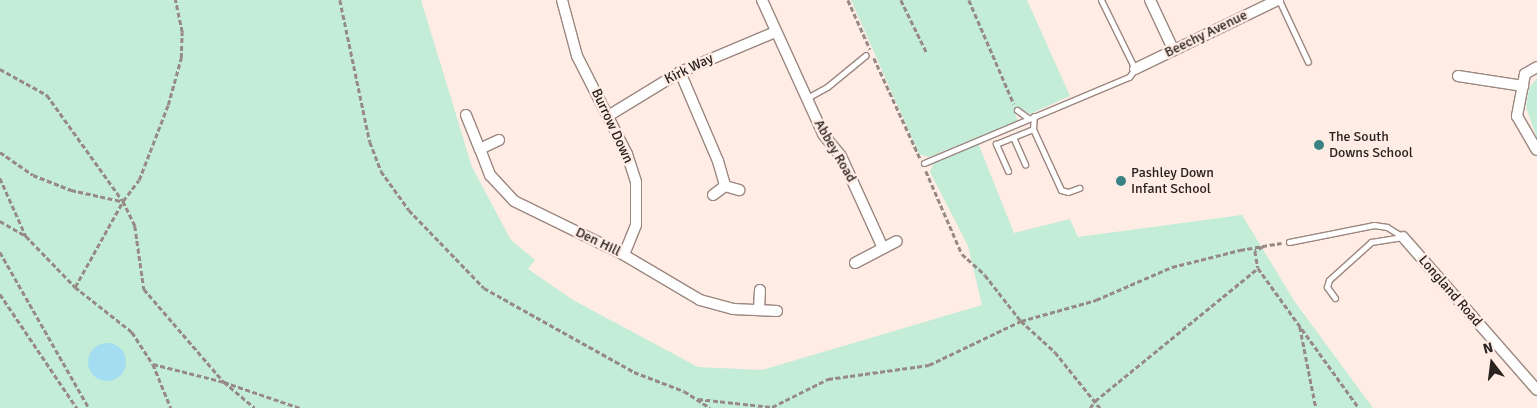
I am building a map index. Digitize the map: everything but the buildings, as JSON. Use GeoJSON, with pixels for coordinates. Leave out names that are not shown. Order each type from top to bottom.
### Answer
{"type":"FeatureCollection","features":[{"type":"Feature","properties":{"kind":"street","name":"Burrow Down"},"geometry":{"type":"LineString","coordinates":[[562,0],[572,43],[627,154],[636,182],[636,225],[624,255]]}},
{"type":"Feature","properties":{"kind":"street","name":"Abbey Road"},"geometry":{"type":"LineString","coordinates":[[762,0],[823,134],[841,156],[883,248]]}},
{"type":"Feature","properties":{"kind":"street"},"geometry":{"type":"LineString","coordinates":[[1150,0],[1173,49]]}},
{"type":"Feature","properties":{"kind":"street","name":"Beechy Avenue"},"geometry":{"type":"LineString","coordinates":[[1135,70],[1173,49],[1279,0]]}},
{"type":"Feature","properties":{"kind":"street","name":"Kirk Way"},"geometry":{"type":"LineString","coordinates":[[608,116],[680,72],[775,32]]}},
{"type":"Feature","properties":{"kind":"street"},"geometry":{"type":"LineString","coordinates":[[1537,67],[1525,74],[1517,116],[1537,150]]}},
{"type":"Feature","properties":{"kind":"street"},"geometry":{"type":"LineString","coordinates":[[680,72],[714,148],[725,186]]}},
{"type":"Feature","properties":{"kind":"street"},"geometry":{"type":"LineString","coordinates":[[1458,76],[1523,86]]}},
{"type":"Feature","properties":{"kind":"street","name":"Den Hill"},"geometry":{"type":"LineString","coordinates":[[466,115],[490,176],[514,201],[624,255],[700,300],[733,308],[777,311]]}},
{"type":"Feature","properties":{"kind":"street"},"geometry":{"type":"LineString","coordinates":[[480,149],[499,140]]}},
{"type":"Feature","properties":{"kind":"street"},"geometry":{"type":"LineString","coordinates":[[725,186],[739,190]]}},
{"type":"Feature","properties":{"kind":"street"},"geometry":{"type":"LineString","coordinates":[[713,195],[725,186]]}},
{"type":"Feature","properties":{"kind":"street","name":"Longland Road"},"geometry":{"type":"LineString","coordinates":[[1403,237],[1537,390]]}},
{"type":"Feature","properties":{"kind":"street"},"geometry":{"type":"LineString","coordinates":[[855,263],[897,241]]}},
{"type":"Feature","properties":{"kind":"street"},"geometry":{"type":"LineString","coordinates":[[759,309],[760,290]]}},
{"type":"Feature","properties":{"kind":"lane"},"geometry":{"type":"LineString","coordinates":[[924,163],[1028,118],[1113,86],[1135,70],[1101,0]]}},
{"type":"Feature","properties":{"kind":"lane"},"geometry":{"type":"LineString","coordinates":[[1279,0],[1308,62]]}},
{"type":"Feature","properties":{"kind":"lane"},"geometry":{"type":"LineString","coordinates":[[807,98],[827,87],[866,55]]}},
{"type":"Feature","properties":{"kind":"lane"},"geometry":{"type":"LineString","coordinates":[[1017,110],[1028,118]]}},
{"type":"Feature","properties":{"kind":"lane"},"geometry":{"type":"LineString","coordinates":[[1034,116],[1033,129],[1061,190],[1068,192],[1079,188]]}},
{"type":"Feature","properties":{"kind":"lane"},"geometry":{"type":"LineString","coordinates":[[1008,171],[996,144],[1033,129]]}},
{"type":"Feature","properties":{"kind":"lane"},"geometry":{"type":"LineString","coordinates":[[1013,137],[1025,164]]}},
{"type":"Feature","properties":{"kind":"lane"},"geometry":{"type":"LineString","coordinates":[[1289,242],[1374,225],[1387,227],[1403,237]]}},
{"type":"Feature","properties":{"kind":"lane"},"geometry":{"type":"LineString","coordinates":[[1335,298],[1328,287],[1328,280],[1371,242],[1403,237]]}},
{"type":"Feature","properties":{"kind":"path"},"geometry":{"type":"LineString","coordinates":[[75,287],[123,201],[139,180],[168,106],[181,58],[182,32],[176,0]]}},
{"type":"Feature","properties":{"kind":"path"},"geometry":{"type":"LineString","coordinates":[[340,0],[370,142],[381,171],[409,210],[484,288],[634,372],[698,399],[710,408]]}},
{"type":"Feature","properties":{"kind":"path"},"geometry":{"type":"LineString","coordinates":[[848,0],[916,153],[924,163],[962,254],[985,275],[1022,321],[1055,352],[1100,408]]}},
{"type":"Feature","properties":{"kind":"path"},"geometry":{"type":"LineString","coordinates":[[901,0],[927,53]]}},
{"type":"Feature","properties":{"kind":"path"},"geometry":{"type":"LineString","coordinates":[[969,0],[1017,110]]}},
{"type":"Feature","properties":{"kind":"path"},"geometry":{"type":"LineString","coordinates":[[0,69],[47,95],[123,201],[135,226],[144,289],[224,382],[255,408]]}},
{"type":"Feature","properties":{"kind":"path"},"geometry":{"type":"LineString","coordinates":[[0,152],[34,175],[71,190],[123,201]]}},
{"type":"Feature","properties":{"kind":"path"},"geometry":{"type":"LineString","coordinates":[[0,178],[26,236]]}},
{"type":"Feature","properties":{"kind":"path"},"geometry":{"type":"LineString","coordinates":[[0,221],[26,236],[75,287],[132,332],[153,364],[171,408]]}},
{"type":"Feature","properties":{"kind":"path"},"geometry":{"type":"LineString","coordinates":[[698,399],[772,407],[828,379],[929,364],[1022,321],[1096,300],[1172,267],[1289,242]]}},
{"type":"Feature","properties":{"kind":"path"},"geometry":{"type":"LineString","coordinates":[[1267,246],[1255,251],[1258,268],[1360,408]]}},
{"type":"Feature","properties":{"kind":"path"},"geometry":{"type":"LineString","coordinates":[[0,252],[89,408]]}},
{"type":"Feature","properties":{"kind":"path"},"geometry":{"type":"LineString","coordinates":[[1090,408],[1095,400],[1258,268]]}},
{"type":"Feature","properties":{"kind":"path"},"geometry":{"type":"LineString","coordinates":[[0,294],[78,408]]}},
{"type":"Feature","properties":{"kind":"path"},"geometry":{"type":"LineString","coordinates":[[1299,326],[1316,408]]}},
{"type":"Feature","properties":{"kind":"path"},"geometry":{"type":"LineString","coordinates":[[153,364],[224,382],[300,408]]}},
{"type":"Feature","properties":{"kind":"green space"},"geometry":{"type":"Polygon","coordinates":[[[0,0],[421,0],[472,167],[511,240],[535,260],[528,269],[573,300],[698,367],[762,370],[982,305],[968,246],[930,172],[933,164],[978,143],[1014,233],[1070,219],[1078,237],[1242,215],[1295,302],[1373,408],[0,408],[0,0]]]}},
{"type":"Feature","properties":{"kind":"green space"},"geometry":{"type":"Polygon","coordinates":[[[851,0],[1027,0],[1070,96],[1030,114],[1020,109],[1014,111],[1018,121],[929,157],[919,154],[851,0]]]}},
{"type":"Feature","properties":{"kind":"green space"},"geometry":{"type":"Polygon","coordinates":[[[1537,78],[1537,138],[1526,107],[1529,88],[1537,78]]]}},
{"type":"Feature","properties":{"kind":"water"},"geometry":{"type":"Polygon","coordinates":[[[107,343],[121,348],[126,362],[121,376],[107,381],[93,376],[88,362],[93,348],[107,343]]]}},
{"type":"Feature","properties":{"kind":"place","name":"The South Downs School"},"geometry":{"type":"Point","coordinates":[1319,145]}},
{"type":"Feature","properties":{"kind":"place","name":"Pashley Down Infant School"},"geometry":{"type":"Point","coordinates":[1121,181]}}]}
